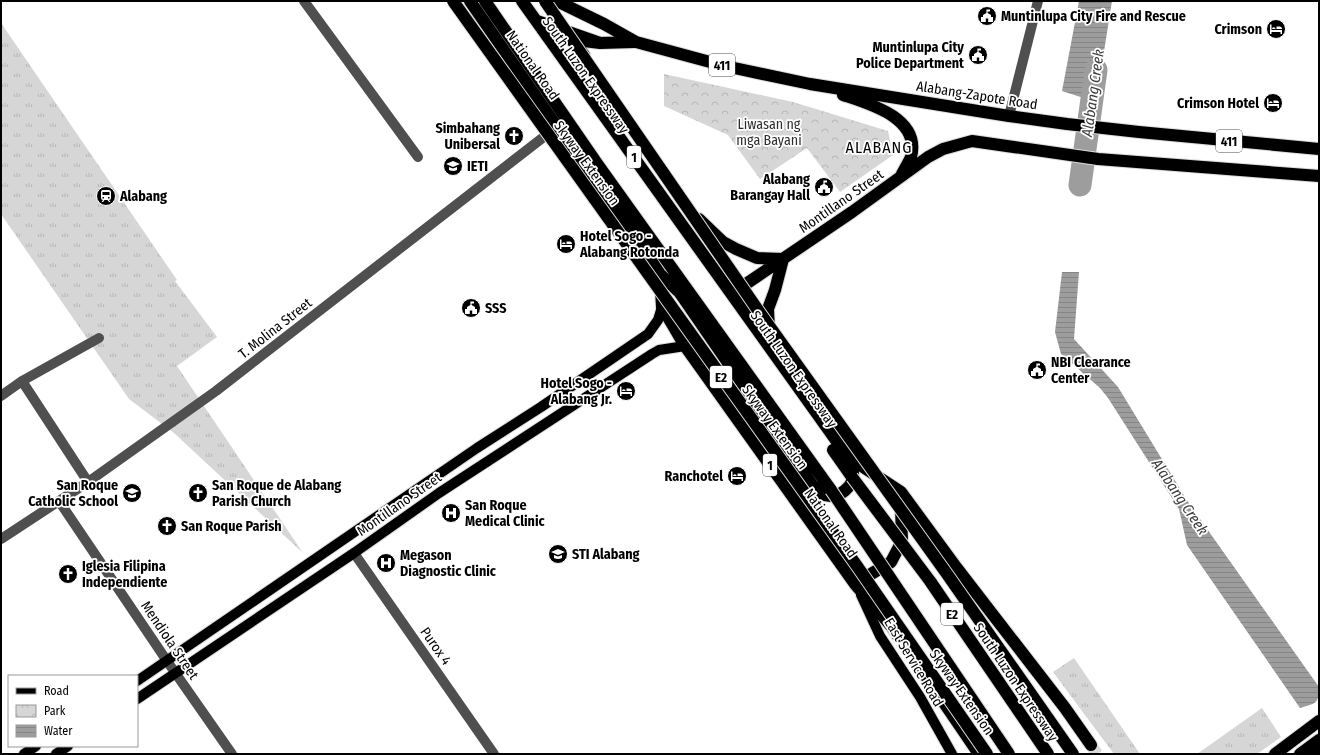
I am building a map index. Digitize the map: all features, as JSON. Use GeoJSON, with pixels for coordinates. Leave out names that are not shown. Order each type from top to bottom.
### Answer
{"type":"FeatureCollection","features":[{"type":"Feature","properties":{"kind":"highway","name":"Skyway Extension"},"geometry":{"type":"LineString","coordinates":[[453,1],[852,560],[987,754]]}},
{"type":"Feature","properties":{"kind":"highway","name":"National Road"},"geometry":{"type":"LineString","coordinates":[[470,1],[660,274],[662,307],[685,346],[855,584],[892,627],[979,754]]}},
{"type":"Feature","properties":{"kind":"highway","name":"E2"},"geometry":{"type":"LineString","coordinates":[[485,1],[598,165],[831,490],[1009,754]]}},
{"type":"Feature","properties":{"kind":"highway","name":"South Luzon Expressway"},"geometry":{"type":"LineString","coordinates":[[516,1],[847,470],[930,581],[1048,754]]}},
{"type":"Feature","properties":{"kind":"highway","name":"National Road"},"geometry":{"type":"LineString","coordinates":[[522,1],[848,457],[901,492]]}},
{"type":"Feature","properties":{"kind":"highway","name":"E2"},"geometry":{"type":"LineString","coordinates":[[545,1],[762,316],[947,574],[1073,754]]}},
{"type":"Feature","properties":{"kind":"highway","name":"Alabang-Zapote Road"},"geometry":{"type":"LineString","coordinates":[[557,1],[604,24],[636,42],[725,66],[810,84],[1067,124],[1154,134],[1319,149]]}},
{"type":"Feature","properties":{"kind":"highway","name":"Alabang-Zapote Road"},"geometry":{"type":"LineString","coordinates":[[537,21],[600,43],[636,42]]}},
{"type":"Feature","properties":{"kind":"highway"},"geometry":{"type":"LineString","coordinates":[[600,43],[584,41],[579,43],[578,47],[692,212],[723,242],[757,258],[783,259],[775,290],[768,309],[769,338],[777,359]]}},
{"type":"Feature","properties":{"kind":"highway"},"geometry":{"type":"LineString","coordinates":[[810,84],[877,106],[907,128],[912,139],[911,157],[901,176]]}},
{"type":"Feature","properties":{"kind":"highway","name":"Montillano Street"},"geometry":{"type":"LineString","coordinates":[[731,294],[928,157],[943,149],[972,141],[1098,159],[1319,176]]}},
{"type":"Feature","properties":{"kind":"highway"},"geometry":{"type":"LineString","coordinates":[[660,274],[680,293],[813,486],[822,494],[830,496],[838,495],[847,488],[852,481],[854,476],[848,457]]}},
{"type":"Feature","properties":{"kind":"highway"},"geometry":{"type":"LineString","coordinates":[[855,584],[891,562],[902,541],[901,492]]}},
{"type":"Feature","properties":{"kind":"highway"},"geometry":{"type":"LineString","coordinates":[[901,492],[1065,708],[1091,745]]}},
{"type":"Feature","properties":{"kind":"highway"},"geometry":{"type":"LineString","coordinates":[[1275,754],[1319,721]]}},
{"type":"Feature","properties":{"kind":"highway"},"geometry":{"type":"LineString","coordinates":[[1300,754],[1319,740]]}},
{"type":"Feature","properties":{"kind":"main road","name":"Montillano Street"},"geometry":{"type":"LineString","coordinates":[[138,680],[477,448],[541,407],[648,334],[658,320],[662,307]]}},
{"type":"Feature","properties":{"kind":"main road"},"geometry":{"type":"LineString","coordinates":[[648,334],[659,350]]}},
{"type":"Feature","properties":{"kind":"main road","name":"Montillano Street"},"geometry":{"type":"LineString","coordinates":[[138,698],[350,556],[439,493],[659,350],[685,346]]}},
{"type":"Feature","properties":{"kind":"main road"},"geometry":{"type":"LineString","coordinates":[[336,544],[350,556]]}},
{"type":"Feature","properties":{"kind":"main road"},"geometry":{"type":"LineString","coordinates":[[318,556],[329,570]]}},
{"type":"Feature","properties":{"kind":"main road","name":"East Service Road"},"geometry":{"type":"LineString","coordinates":[[855,584],[880,636],[920,697],[952,754]]}},
{"type":"Feature","properties":{"kind":"main road"},"geometry":{"type":"LineString","coordinates":[[24,754],[34,747]]}},
{"type":"Feature","properties":{"kind":"main road"},"geometry":{"type":"LineString","coordinates":[[56,754],[66,747]]}},
{"type":"Feature","properties":{"kind":"street"},"geometry":{"type":"LineString","coordinates":[[304,1],[418,156]]}},
{"type":"Feature","properties":{"kind":"street"},"geometry":{"type":"LineString","coordinates":[[1009,116],[1038,1]]}},
{"type":"Feature","properties":{"kind":"street","name":"T. Molina Street"},"geometry":{"type":"LineString","coordinates":[[1,539],[88,482],[216,391],[557,127]]}},
{"type":"Feature","properties":{"kind":"street"},"geometry":{"type":"LineString","coordinates":[[1,396],[22,381],[99,338]]}},
{"type":"Feature","properties":{"kind":"street"},"geometry":{"type":"LineString","coordinates":[[22,381],[88,482]]}},
{"type":"Feature","properties":{"kind":"street","name":"Mendiola Street"},"geometry":{"type":"LineString","coordinates":[[59,501],[175,674],[232,754]]}},
{"type":"Feature","properties":{"kind":"street","name":"Purox 4"},"geometry":{"type":"LineString","coordinates":[[350,556],[494,754]]}},
{"type":"Feature","properties":{"kind":"green space"},"geometry":{"type":"Polygon","coordinates":[[[1,23],[177,280],[175,281],[217,337],[177,366],[303,553],[174,433],[129,399],[1,214],[1,23]]]}},
{"type":"Feature","properties":{"kind":"green space","name":"Liwasan ng mga Bayani"},"geometry":{"type":"Polygon","coordinates":[[[664,74],[793,102],[888,131],[893,155],[840,192],[807,148],[760,179],[728,135],[664,106],[664,74]]]}},
{"type":"Feature","properties":{"kind":"green space"},"geometry":{"type":"Polygon","coordinates":[[[1074,658],[1140,754],[1114,754],[1053,672],[1074,658]]]}},
{"type":"Feature","properties":{"kind":"green space"},"geometry":{"type":"Polygon","coordinates":[[[1262,708],[1281,737],[1257,754],[1197,754],[1262,708]]]}},
{"type":"Feature","properties":{"kind":"water"},"geometry":{"type":"Polygon","coordinates":[[[1079,1],[1112,1],[1096,102],[1062,91],[1079,1]]]}},
{"type":"Feature","properties":{"kind":"water"},"geometry":{"type":"Polygon","coordinates":[[[1062,272],[1079,272],[1074,339],[1118,387],[1188,502],[1319,687],[1317,700],[1313,704],[1300,708],[1187,545],[1179,509],[1108,398],[1100,388],[1061,354],[1055,332],[1062,272]]]}},
{"type":"Feature","properties":{"kind":"waterway","name":"Alabang Creek"},"geometry":{"type":"LineString","coordinates":[[1080,185],[1096,70]]}},
{"type":"Feature","properties":{"kind":"tunnel"},"geometry":{"type":"LineString","coordinates":[[1091,745],[1097,754]]}},
{"type":"Feature","properties":{"kind":"place","name":"Muntinlupa City Fire and Rescue"},"geometry":{"type":"Point","coordinates":[987,16]}},
{"type":"Feature","properties":{"kind":"place","name":"Crimson"},"geometry":{"type":"Point","coordinates":[1276,29]}},
{"type":"Feature","properties":{"kind":"place","name":"Muntinlupa City Police Department"},"geometry":{"type":"Point","coordinates":[978,55]}},
{"type":"Feature","properties":{"kind":"place","name":"Crimson Hotel"},"geometry":{"type":"Point","coordinates":[1273,103]}},
{"type":"Feature","properties":{"kind":"place","name":"Simbahang Unibersal"},"geometry":{"type":"Point","coordinates":[514,136]}},
{"type":"Feature","properties":{"kind":"place","name":"IETI"},"geometry":{"type":"Point","coordinates":[453,166]}},
{"type":"Feature","properties":{"kind":"place","name":"Alabang Barangay Hall"},"geometry":{"type":"Point","coordinates":[824,187]}},
{"type":"Feature","properties":{"kind":"place","name":"Alabang"},"geometry":{"type":"Point","coordinates":[106,196]}},
{"type":"Feature","properties":{"kind":"place","name":"Hotel Sogo - Alabang Rotonda"},"geometry":{"type":"Point","coordinates":[566,244]}},
{"type":"Feature","properties":{"kind":"place","name":"SSS"},"geometry":{"type":"Point","coordinates":[471,308]}},
{"type":"Feature","properties":{"kind":"place","name":"NBI Clearance Center"},"geometry":{"type":"Point","coordinates":[1037,370]}},
{"type":"Feature","properties":{"kind":"place","name":"Hotel Sogo - Alabang Jr."},"geometry":{"type":"Point","coordinates":[626,391]}},
{"type":"Feature","properties":{"kind":"place","name":"Ranchotel"},"geometry":{"type":"Point","coordinates":[737,476]}},
{"type":"Feature","properties":{"kind":"place","name":"San Roque Catholic School"},"geometry":{"type":"Point","coordinates":[132,493]}},
{"type":"Feature","properties":{"kind":"place","name":"San Roque de Alabang Parish Church"},"geometry":{"type":"Point","coordinates":[198,493]}},
{"type":"Feature","properties":{"kind":"place","name":"San Roque Medical Clinic"},"geometry":{"type":"Point","coordinates":[451,513]}},
{"type":"Feature","properties":{"kind":"place","name":"San Roque Parish"},"geometry":{"type":"Point","coordinates":[167,526]}},
{"type":"Feature","properties":{"kind":"place","name":"STI Alabang"},"geometry":{"type":"Point","coordinates":[558,554]}},
{"type":"Feature","properties":{"kind":"place","name":"Megason Diagnostic Clinic"},"geometry":{"type":"Point","coordinates":[386,563]}},
{"type":"Feature","properties":{"kind":"place","name":"Iglesia Filipina Independiente"},"geometry":{"type":"Point","coordinates":[68,574]}},
{"type":"Feature","properties":{"kind":"district","name":"ALABANG"},"geometry":{"type":"Point","coordinates":[879,147]}}]}
